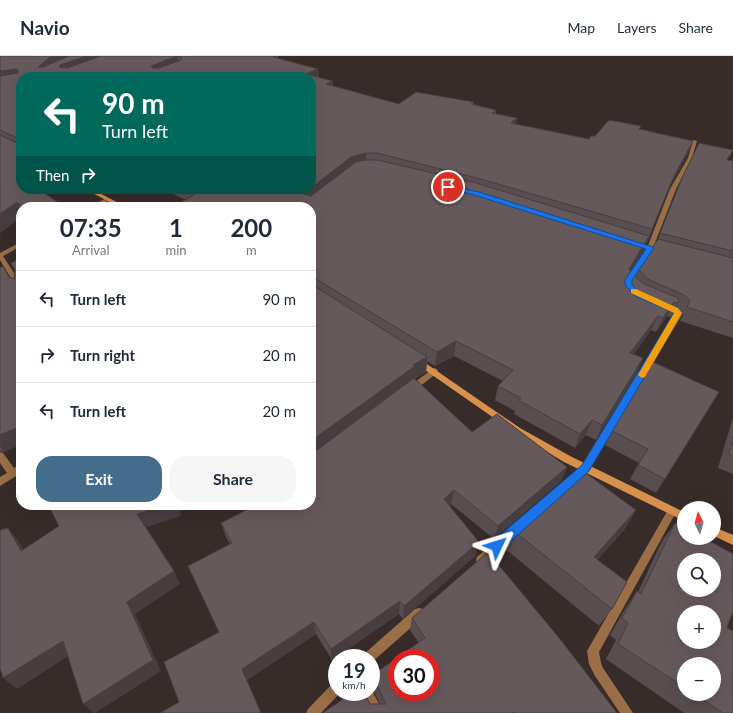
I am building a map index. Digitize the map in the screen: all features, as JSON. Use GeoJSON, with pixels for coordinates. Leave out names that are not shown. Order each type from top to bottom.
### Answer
{"type":"FeatureCollection","features":[{"type":"Feature","properties":{"kind":"street"},"geometry":{"type":"LineString","coordinates":[[633,291],[628,285],[629,280],[650,248],[673,189],[690,158],[695,141]]}},
{"type":"Feature","properties":{"kind":"street"},"geometry":{"type":"LineString","coordinates":[[98,194],[114,202]]}},
{"type":"Feature","properties":{"kind":"street"},"geometry":{"type":"LineString","coordinates":[[102,202],[108,199]]}},
{"type":"Feature","properties":{"kind":"street"},"geometry":{"type":"LineString","coordinates":[[16,247],[0,255],[16,282]]}},
{"type":"Feature","properties":{"kind":"street"},"geometry":{"type":"LineString","coordinates":[[574,478],[585,468],[678,315],[675,310],[656,302]]}},
{"type":"Feature","properties":{"kind":"street"},"geometry":{"type":"LineString","coordinates":[[409,355],[517,430],[585,468],[677,514]]}},
{"type":"Feature","properties":{"kind":"street"},"geometry":{"type":"LineString","coordinates":[[403,394],[434,371]]}},
{"type":"Feature","properties":{"kind":"street"},"geometry":{"type":"LineString","coordinates":[[0,456],[16,470]]}},
{"type":"Feature","properties":{"kind":"street"},"geometry":{"type":"LineString","coordinates":[[0,482],[16,472]]}},
{"type":"Feature","properties":{"kind":"street"},"geometry":{"type":"LineString","coordinates":[[627,713],[597,668],[593,651],[672,512]]}},
{"type":"Feature","properties":{"kind":"street"},"geometry":{"type":"LineString","coordinates":[[475,565],[522,524]]}},
{"type":"Feature","properties":{"kind":"street"},"geometry":{"type":"LineString","coordinates":[[721,534],[733,540]]}},
{"type":"Feature","properties":{"kind":"street"},"geometry":{"type":"LineString","coordinates":[[378,649],[428,606]]}},
{"type":"Feature","properties":{"kind":"street"},"geometry":{"type":"LineString","coordinates":[[312,713],[328,696]]}},
{"type":"Feature","properties":{"kind":"street"},"geometry":{"type":"LineString","coordinates":[[371,701],[378,713]]}},
{"type":"Feature","properties":{"kind":"building"},"geometry":{"type":"Polygon","coordinates":[[[0,56],[55,56],[49,58],[38,67],[43,67],[69,56],[87,56],[60,65],[59,67],[67,68],[101,56],[177,56],[276,56],[273,57],[318,69],[311,72],[18,72],[17,69],[0,71],[0,56]],[[177,56],[151,66],[153,68],[159,68],[181,60],[182,58],[177,56]]]}},
{"type":"Feature","properties":{"kind":"building"},"geometry":{"type":"Polygon","coordinates":[[[16,73],[16,138],[0,130],[0,76],[16,73]]]}},
{"type":"Feature","properties":{"kind":"building"},"geometry":{"type":"Polygon","coordinates":[[[316,77],[333,81],[326,84],[399,104],[416,92],[474,102],[471,104],[496,110],[492,113],[517,118],[511,123],[589,139],[591,136],[595,136],[609,120],[641,126],[639,129],[693,141],[674,176],[652,229],[481,179],[377,153],[366,153],[351,157],[316,184],[316,77]]]}},
{"type":"Feature","properties":{"kind":"building"},"geometry":{"type":"Polygon","coordinates":[[[0,135],[16,143],[16,194],[46,194],[58,202],[16,202],[0,214],[0,135]]]}},
{"type":"Feature","properties":{"kind":"building"},"geometry":{"type":"Polygon","coordinates":[[[699,143],[733,150],[727,160],[733,161],[733,251],[660,233],[682,178],[699,143]]]}},
{"type":"Feature","properties":{"kind":"building"},"geometry":{"type":"Polygon","coordinates":[[[377,160],[476,183],[649,236],[629,269],[633,275],[644,284],[678,298],[679,301],[678,303],[674,302],[663,318],[658,316],[630,353],[643,358],[602,425],[592,420],[580,434],[518,400],[521,398],[498,386],[513,370],[456,341],[437,352],[316,279],[316,202],[182,202],[195,194],[303,194],[311,196],[316,194],[316,192],[356,162],[377,160]]]}},
{"type":"Feature","properties":{"kind":"building"},"geometry":{"type":"Polygon","coordinates":[[[658,239],[733,258],[733,322],[687,307],[690,301],[684,295],[648,279],[638,269],[658,239]]]}},
{"type":"Feature","properties":{"kind":"building"},"geometry":{"type":"Polygon","coordinates":[[[16,260],[16,428],[0,435],[0,268],[3,266],[9,277],[14,279],[15,270],[11,263],[16,260]]]}},
{"type":"Feature","properties":{"kind":"building"},"geometry":{"type":"Polygon","coordinates":[[[316,287],[427,357],[413,365],[415,366],[316,437],[316,287]]]}},
{"type":"Feature","properties":{"kind":"building"},"geometry":{"type":"Polygon","coordinates":[[[653,362],[719,392],[665,479],[638,465],[648,449],[612,431],[653,362]]]}},
{"type":"Feature","properties":{"kind":"building"},"geometry":{"type":"Polygon","coordinates":[[[414,378],[472,432],[497,414],[567,467],[498,526],[454,490],[444,499],[479,542],[404,606],[400,601],[331,649],[314,622],[242,669],[261,713],[160,713],[179,702],[164,662],[219,632],[188,566],[232,543],[221,523],[246,510],[316,510],[316,451],[414,378]]]}},
{"type":"Feature","properties":{"kind":"building"},"geometry":{"type":"Polygon","coordinates":[[[733,438],[733,456],[729,454],[733,438]]]}},
{"type":"Feature","properties":{"kind":"building"},"geometry":{"type":"Polygon","coordinates":[[[579,468],[636,510],[594,557],[627,582],[612,609],[510,528],[579,468]]]}},
{"type":"Feature","properties":{"kind":"building"},"geometry":{"type":"Polygon","coordinates":[[[51,510],[150,510],[137,514],[174,571],[127,602],[153,660],[83,704],[63,641],[3,678],[0,668],[0,530],[8,528],[21,551],[59,526],[51,510]]]}},
{"type":"Feature","properties":{"kind":"building"},"geometry":{"type":"Polygon","coordinates":[[[675,523],[677,524],[677,545],[717,545],[733,554],[733,611],[727,628],[733,631],[733,713],[723,713],[705,701],[721,701],[721,657],[677,657],[677,682],[618,644],[628,623],[622,618],[637,591],[641,594],[675,523]]]}},
{"type":"Feature","properties":{"kind":"building"},"geometry":{"type":"Polygon","coordinates":[[[488,552],[560,639],[617,713],[323,713],[340,701],[368,701],[370,704],[386,704],[380,692],[380,670],[388,664],[388,701],[440,701],[440,649],[409,649],[425,638],[412,618],[488,552]]]}},
{"type":"Feature","properties":{"kind":"slow traffic"},"geometry":{"type":"LineString","coordinates":[[633,291],[678,312],[678,315],[642,375]]}},
{"type":"Feature","properties":{"kind":"route"},"geometry":{"type":"LineString","coordinates":[[448,187],[477,194],[650,248],[629,280],[628,285],[638,294],[678,312],[678,315],[585,468],[497,546]]}}]}
